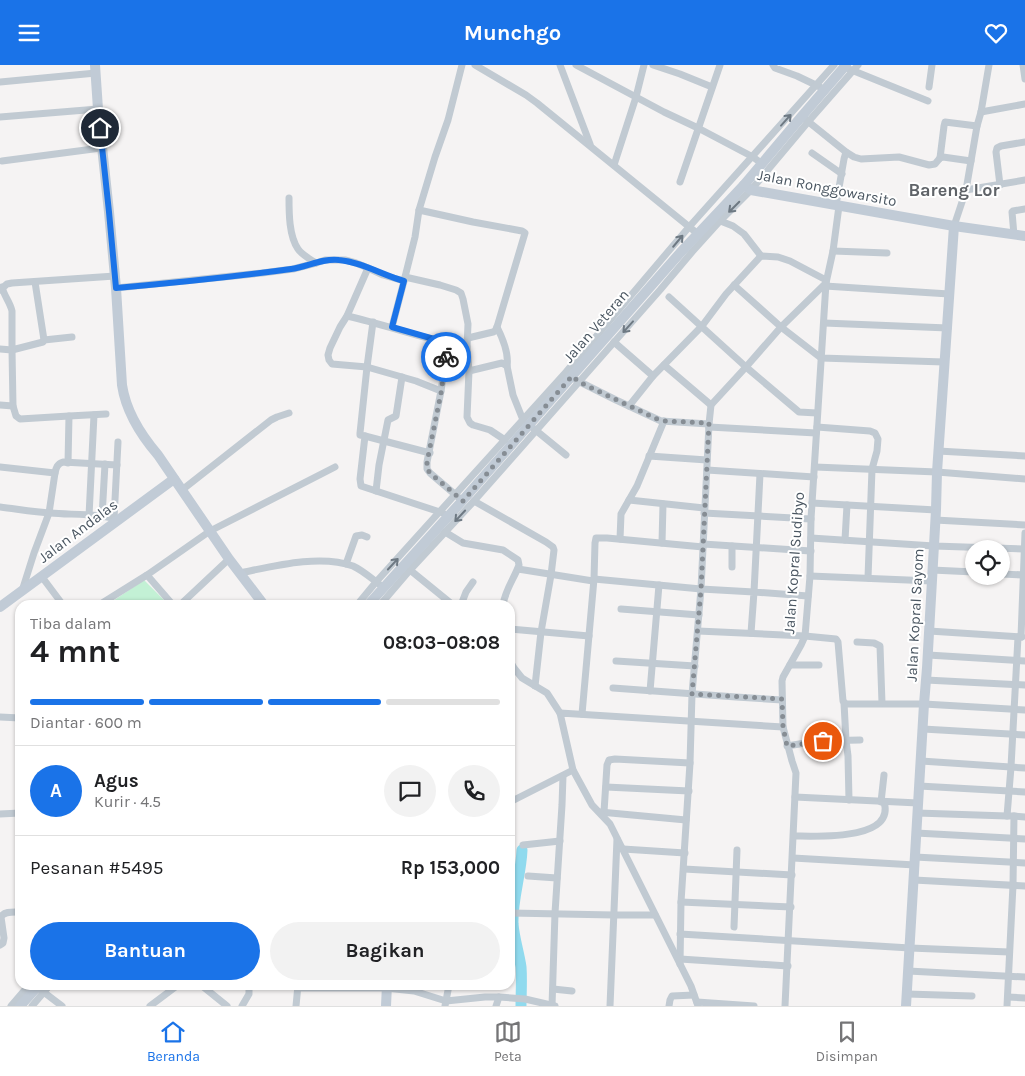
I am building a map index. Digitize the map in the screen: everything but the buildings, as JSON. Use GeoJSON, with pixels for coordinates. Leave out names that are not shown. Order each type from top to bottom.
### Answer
{"type":"FeatureCollection","features":[{"type":"Feature","properties":{"kind":"main road","name":"Jalan Veteran"},"geometry":{"type":"LineString","coordinates":[[371,600],[379,585],[418,547],[444,514],[572,377],[659,289],[693,231],[717,219],[747,187],[757,160],[805,119],[821,87],[847,66]]}},
{"type":"Feature","properties":{"kind":"main road"},"geometry":{"type":"LineString","coordinates":[[95,69],[115,276],[124,397],[138,429],[258,600]]}},
{"type":"Feature","properties":{"kind":"main road","name":"Jalan Ronggowarsito"},"geometry":{"type":"LineString","coordinates":[[747,187],[954,226],[1025,237]]}},
{"type":"Feature","properties":{"kind":"main road","name":"Jalan Kopral Sayom"},"geometry":{"type":"LineString","coordinates":[[906,1006],[928,655],[938,451],[954,226]]}},
{"type":"Feature","properties":{"kind":"main road","name":"Jalan Andalas"},"geometry":{"type":"LineString","coordinates":[[0,607],[42,577],[115,519],[174,479]]}},
{"type":"Feature","properties":{"kind":"main road"},"geometry":{"type":"LineString","coordinates":[[20,1006],[34,990]]}},
{"type":"Feature","properties":{"kind":"main road"},"geometry":{"type":"LineString","coordinates":[[386,990],[386,1006]]}},
{"type":"Feature","properties":{"kind":"street"},"geometry":{"type":"LineString","coordinates":[[392,327],[415,237],[419,210],[448,119],[462,65]]}},
{"type":"Feature","properties":{"kind":"street"},"geometry":{"type":"LineString","coordinates":[[475,65],[537,103],[693,231],[821,87],[798,76],[764,65]]}},
{"type":"Feature","properties":{"kind":"street"},"geometry":{"type":"LineString","coordinates":[[560,65],[590,146]]}},
{"type":"Feature","properties":{"kind":"street"},"geometry":{"type":"LineString","coordinates":[[576,65],[757,160]]}},
{"type":"Feature","properties":{"kind":"street"},"geometry":{"type":"LineString","coordinates":[[654,65],[712,87]]}},
{"type":"Feature","properties":{"kind":"street"},"geometry":{"type":"LineString","coordinates":[[680,181],[720,65]]}},
{"type":"Feature","properties":{"kind":"street"},"geometry":{"type":"LineString","coordinates":[[929,87],[932,65]]}},
{"type":"Feature","properties":{"kind":"street"},"geometry":{"type":"LineString","coordinates":[[954,226],[966,190],[988,65]]}},
{"type":"Feature","properties":{"kind":"street"},"geometry":{"type":"LineString","coordinates":[[1023,65],[1025,79]]}},
{"type":"Feature","properties":{"kind":"street"},"geometry":{"type":"LineString","coordinates":[[614,165],[636,97],[642,66]]}},
{"type":"Feature","properties":{"kind":"street"},"geometry":{"type":"LineString","coordinates":[[747,187],[847,66],[928,101]]}},
{"type":"Feature","properties":{"kind":"street"},"geometry":{"type":"LineString","coordinates":[[0,82],[95,69]]}},
{"type":"Feature","properties":{"kind":"street"},"geometry":{"type":"LineString","coordinates":[[981,112],[1025,104]]}},
{"type":"Feature","properties":{"kind":"street"},"geometry":{"type":"LineString","coordinates":[[0,117],[98,109]]}},
{"type":"Feature","properties":{"kind":"street"},"geometry":{"type":"LineString","coordinates":[[805,119],[854,157],[861,159],[899,157],[930,165],[935,164],[940,157],[946,122],[977,127]]}},
{"type":"Feature","properties":{"kind":"street"},"geometry":{"type":"LineString","coordinates":[[1000,185],[996,158],[997,147],[1025,142]]}},
{"type":"Feature","properties":{"kind":"street"},"geometry":{"type":"LineString","coordinates":[[2,161],[102,147]]}},
{"type":"Feature","properties":{"kind":"street","name":"Jalan Kopral Sudibyo"},"geometry":{"type":"LineString","coordinates":[[786,1006],[796,773],[783,727],[782,681],[804,636],[810,576],[811,519],[826,283],[833,251],[846,152]]}},
{"type":"Feature","properties":{"kind":"street"},"geometry":{"type":"LineString","coordinates":[[812,153],[842,174]]}},
{"type":"Feature","properties":{"kind":"street"},"geometry":{"type":"LineString","coordinates":[[940,157],[971,161]]}},
{"type":"Feature","properties":{"kind":"street"},"geometry":{"type":"LineString","coordinates":[[966,190],[1025,180]]}},
{"type":"Feature","properties":{"kind":"street"},"geometry":{"type":"LineString","coordinates":[[289,198],[289,218],[295,244],[298,250],[316,263]]}},
{"type":"Feature","properties":{"kind":"street"},"geometry":{"type":"LineString","coordinates":[[1014,235],[1012,212],[1025,209]]}},
{"type":"Feature","properties":{"kind":"street"},"geometry":{"type":"LineString","coordinates":[[419,210],[525,232],[496,331],[468,338]]}},
{"type":"Feature","properties":{"kind":"street"},"geometry":{"type":"LineString","coordinates":[[868,578],[872,469],[878,439],[875,433],[870,431],[709,425],[664,421],[629,406],[572,377],[614,342],[717,219],[733,226],[744,234],[761,256],[778,257],[790,261],[826,283],[950,294]]}},
{"type":"Feature","properties":{"kind":"street"},"geometry":{"type":"LineString","coordinates":[[833,251],[887,253]]}},
{"type":"Feature","properties":{"kind":"street"},"geometry":{"type":"LineString","coordinates":[[629,406],[653,376],[702,326],[734,285],[761,256]]}},
{"type":"Feature","properties":{"kind":"street"},"geometry":{"type":"LineString","coordinates":[[116,288],[293,269],[325,260],[338,259],[356,263],[383,275],[440,285],[456,290],[461,293],[467,317],[467,347],[470,371],[467,417],[473,425],[490,430],[505,440]]}},
{"type":"Feature","properties":{"kind":"street"},"geometry":{"type":"LineString","coordinates":[[368,268],[347,316],[333,339],[328,355],[329,360],[332,364],[366,367],[441,391]]}},
{"type":"Feature","properties":{"kind":"street"},"geometry":{"type":"LineString","coordinates":[[106,414],[20,419],[16,416],[13,406],[12,311],[1,289],[7,284],[115,276]]}},
{"type":"Feature","properties":{"kind":"street"},"geometry":{"type":"LineString","coordinates":[[35,282],[44,340]]}},
{"type":"Feature","properties":{"kind":"street"},"geometry":{"type":"LineString","coordinates":[[680,962],[681,902],[690,763],[692,694],[701,589],[711,405],[780,327],[826,283]]}},
{"type":"Feature","properties":{"kind":"street"},"geometry":{"type":"LineString","coordinates":[[734,285],[780,327],[821,358],[944,362]]}},
{"type":"Feature","properties":{"kind":"street"},"geometry":{"type":"LineString","coordinates":[[659,289],[799,413],[817,413]]}},
{"type":"Feature","properties":{"kind":"street"},"geometry":{"type":"LineString","coordinates":[[347,316],[467,347]]}},
{"type":"Feature","properties":{"kind":"street"},"geometry":{"type":"LineString","coordinates":[[373,322],[366,367],[360,435],[430,453]]}},
{"type":"Feature","properties":{"kind":"street"},"geometry":{"type":"LineString","coordinates":[[824,323],[948,328]]}},
{"type":"Feature","properties":{"kind":"street"},"geometry":{"type":"LineString","coordinates":[[497,327],[501,334],[508,359],[507,367],[513,395],[529,425],[566,455]]}},
{"type":"Feature","properties":{"kind":"street"},"geometry":{"type":"LineString","coordinates":[[0,349],[12,350],[37,344],[44,340],[72,337]]}},
{"type":"Feature","properties":{"kind":"street"},"geometry":{"type":"LineString","coordinates":[[614,342],[653,376]]}},
{"type":"Feature","properties":{"kind":"street"},"geometry":{"type":"LineString","coordinates":[[448,343],[427,462],[427,469],[430,473],[459,498],[505,440],[529,425]]}},
{"type":"Feature","properties":{"kind":"street"},"geometry":{"type":"LineString","coordinates":[[470,371],[502,363],[507,367]]}},
{"type":"Feature","properties":{"kind":"street"},"geometry":{"type":"LineString","coordinates":[[664,365],[711,405]]}},
{"type":"Feature","properties":{"kind":"street"},"geometry":{"type":"LineString","coordinates":[[376,491],[388,420],[396,416],[402,377]]}},
{"type":"Feature","properties":{"kind":"street"},"geometry":{"type":"LineString","coordinates":[[0,405],[13,406]]}},
{"type":"Feature","properties":{"kind":"street"},"geometry":{"type":"LineString","coordinates":[[182,490],[271,420],[289,413]]}},
{"type":"Feature","properties":{"kind":"street"},"geometry":{"type":"LineString","coordinates":[[68,463],[69,415]]}},
{"type":"Feature","properties":{"kind":"street"},"geometry":{"type":"LineString","coordinates":[[89,515],[94,415]]}},
{"type":"Feature","properties":{"kind":"street"},"geometry":{"type":"LineString","coordinates":[[620,539],[621,514],[637,486],[664,421]]}},
{"type":"Feature","properties":{"kind":"street"},"geometry":{"type":"LineString","coordinates":[[384,600],[410,569],[418,547],[437,541],[474,501],[529,425]]}},
{"type":"Feature","properties":{"kind":"street"},"geometry":{"type":"LineString","coordinates":[[364,436],[361,486],[444,514]]}},
{"type":"Feature","properties":{"kind":"street"},"geometry":{"type":"LineString","coordinates":[[0,507],[115,519],[118,442]]}},
{"type":"Feature","properties":{"kind":"street"},"geometry":{"type":"LineString","coordinates":[[938,451],[1025,456]]}},
{"type":"Feature","properties":{"kind":"street"},"geometry":{"type":"LineString","coordinates":[[649,456],[707,460]]}},
{"type":"Feature","properties":{"kind":"street"},"geometry":{"type":"LineString","coordinates":[[22,591],[34,553],[50,513],[55,473],[59,463],[117,465]]}},
{"type":"Feature","properties":{"kind":"street"},"geometry":{"type":"LineString","coordinates":[[102,517],[105,464]]}},
{"type":"Feature","properties":{"kind":"street"},"geometry":{"type":"LineString","coordinates":[[0,467],[55,473]]}},
{"type":"Feature","properties":{"kind":"street"},"geometry":{"type":"LineString","coordinates":[[107,600],[210,531],[335,467]]}},
{"type":"Feature","properties":{"kind":"street"},"geometry":{"type":"LineString","coordinates":[[815,467],[937,472],[1025,479]]}},
{"type":"Feature","properties":{"kind":"street"},"geometry":{"type":"LineString","coordinates":[[707,470],[814,477]]}},
{"type":"Feature","properties":{"kind":"street"},"geometry":{"type":"LineString","coordinates":[[751,633],[760,474]]}},
{"type":"Feature","properties":{"kind":"street"},"geometry":{"type":"LineString","coordinates":[[629,500],[704,510],[811,519]]}},
{"type":"Feature","properties":{"kind":"street"},"geometry":{"type":"LineString","coordinates":[[474,501],[554,549],[535,686]]}},
{"type":"Feature","properties":{"kind":"street"},"geometry":{"type":"LineString","coordinates":[[812,503],[870,507],[1025,525]]}},
{"type":"Feature","properties":{"kind":"street"},"geometry":{"type":"LineString","coordinates":[[662,543],[663,504]]}},
{"type":"Feature","properties":{"kind":"street"},"geometry":{"type":"LineString","coordinates":[[845,540],[846,505]]}},
{"type":"Feature","properties":{"kind":"street"},"geometry":{"type":"LineString","coordinates":[[445,532],[465,544],[506,552],[518,560],[518,569],[504,600]]}},
{"type":"Feature","properties":{"kind":"street"},"geometry":{"type":"LineString","coordinates":[[1008,1006],[1014,839],[1010,791],[1017,661],[1022,637],[1025,533]]}},
{"type":"Feature","properties":{"kind":"street"},"geometry":{"type":"LineString","coordinates":[[346,564],[356,536],[362,535],[366,537]]}},
{"type":"Feature","properties":{"kind":"street"},"geometry":{"type":"LineString","coordinates":[[582,714],[596,539],[602,537],[662,543],[811,551]]}},
{"type":"Feature","properties":{"kind":"street"},"geometry":{"type":"LineString","coordinates":[[812,538],[934,546],[1025,549]]}},
{"type":"Feature","properties":{"kind":"street"},"geometry":{"type":"LineString","coordinates":[[732,546],[732,567]]}},
{"type":"Feature","properties":{"kind":"street"},"geometry":{"type":"LineString","coordinates":[[185,600],[229,559]]}},
{"type":"Feature","properties":{"kind":"street"},"geometry":{"type":"LineString","coordinates":[[240,573],[278,565],[321,561],[346,564],[356,567],[379,585],[362,600]]}},
{"type":"Feature","properties":{"kind":"street"},"geometry":{"type":"LineString","coordinates":[[410,569],[447,600]]}},
{"type":"Feature","properties":{"kind":"street"},"geometry":{"type":"LineString","coordinates":[[518,569],[594,580],[808,596]]}},
{"type":"Feature","properties":{"kind":"street"},"geometry":{"type":"LineString","coordinates":[[932,570],[965,572]]}},
{"type":"Feature","properties":{"kind":"street"},"geometry":{"type":"LineString","coordinates":[[1010,574],[1024,575]]}},
{"type":"Feature","properties":{"kind":"street"},"geometry":{"type":"LineString","coordinates":[[147,575],[168,600]]}},
{"type":"Feature","properties":{"kind":"street"},"geometry":{"type":"LineString","coordinates":[[810,576],[932,581]]}},
{"type":"Feature","properties":{"kind":"street"},"geometry":{"type":"LineString","coordinates":[[42,577],[59,600]]}},
{"type":"Feature","properties":{"kind":"street"},"geometry":{"type":"LineString","coordinates":[[463,600],[473,582]]}},
{"type":"Feature","properties":{"kind":"street"},"geometry":{"type":"LineString","coordinates":[[650,691],[659,585]]}},
{"type":"Feature","properties":{"kind":"street"},"geometry":{"type":"LineString","coordinates":[[621,609],[699,615]]}},
{"type":"Feature","properties":{"kind":"street"},"geometry":{"type":"LineString","coordinates":[[515,629],[589,636]]}},
{"type":"Feature","properties":{"kind":"street"},"geometry":{"type":"LineString","coordinates":[[698,631],[804,636],[834,638],[837,640],[844,703],[850,800]]}},
{"type":"Feature","properties":{"kind":"street"},"geometry":{"type":"LineString","coordinates":[[929,631],[1022,637]]}},
{"type":"Feature","properties":{"kind":"street"},"geometry":{"type":"LineString","coordinates":[[857,642],[874,643],[880,646],[882,703]]}},
{"type":"Feature","properties":{"kind":"street"},"geometry":{"type":"LineString","coordinates":[[928,655],[1025,661]]}},
{"type":"Feature","properties":{"kind":"street"},"geometry":{"type":"LineString","coordinates":[[616,661],[695,666]]}},
{"type":"Feature","properties":{"kind":"street"},"geometry":{"type":"LineString","coordinates":[[790,665],[819,665]]}},
{"type":"Feature","properties":{"kind":"street"},"geometry":{"type":"LineString","coordinates":[[515,669],[522,678],[546,693],[560,713],[573,769],[592,805],[602,812],[610,824],[680,962],[696,1001]]}},
{"type":"Feature","properties":{"kind":"street"},"geometry":{"type":"LineString","coordinates":[[926,680],[1025,685]]}},
{"type":"Feature","properties":{"kind":"street"},"geometry":{"type":"LineString","coordinates":[[613,688],[782,699]]}},
{"type":"Feature","properties":{"kind":"street"},"geometry":{"type":"LineString","coordinates":[[844,703],[849,705],[882,703],[924,704],[1025,710]]}},
{"type":"Feature","properties":{"kind":"street"},"geometry":{"type":"LineString","coordinates":[[560,713],[783,727]]}},
{"type":"Feature","properties":{"kind":"street"},"geometry":{"type":"LineString","coordinates":[[0,717],[15,718]]}},
{"type":"Feature","properties":{"kind":"street"},"geometry":{"type":"LineString","coordinates":[[923,729],[1025,735]]}},
{"type":"Feature","properties":{"kind":"street"},"geometry":{"type":"LineString","coordinates":[[787,746],[818,741],[860,740]]}},
{"type":"Feature","properties":{"kind":"street"},"geometry":{"type":"LineString","coordinates":[[602,812],[607,762],[609,760],[690,763]]}},
{"type":"Feature","properties":{"kind":"street"},"geometry":{"type":"LineString","coordinates":[[921,761],[1025,768]]}},
{"type":"Feature","properties":{"kind":"street"},"geometry":{"type":"LineString","coordinates":[[515,800],[573,769]]}},
{"type":"Feature","properties":{"kind":"street"},"geometry":{"type":"LineString","coordinates":[[794,836],[852,834],[866,830],[878,822],[886,810],[882,802],[884,775]]}},
{"type":"Feature","properties":{"kind":"street"},"geometry":{"type":"LineString","coordinates":[[408,990],[445,1003],[485,997],[499,997],[525,999],[553,1006],[555,913],[562,776]]}},
{"type":"Feature","properties":{"kind":"street"},"geometry":{"type":"LineString","coordinates":[[919,786],[1025,792]]}},
{"type":"Feature","properties":{"kind":"street"},"geometry":{"type":"LineString","coordinates":[[606,787],[688,791]]}},
{"type":"Feature","properties":{"kind":"street"},"geometry":{"type":"LineString","coordinates":[[795,797],[882,802],[918,808],[1025,817]]}},
{"type":"Feature","properties":{"kind":"street"},"geometry":{"type":"LineString","coordinates":[[602,812],[686,819]]}},
{"type":"Feature","properties":{"kind":"street"},"geometry":{"type":"LineString","coordinates":[[0,814],[15,813]]}},
{"type":"Feature","properties":{"kind":"street"},"geometry":{"type":"LineString","coordinates":[[916,833],[1025,839]]}},
{"type":"Feature","properties":{"kind":"street"},"geometry":{"type":"LineString","coordinates":[[610,1006],[616,839]]}},
{"type":"Feature","properties":{"kind":"street"},"geometry":{"type":"LineString","coordinates":[[523,845],[560,841]]}},
{"type":"Feature","properties":{"kind":"street"},"geometry":{"type":"LineString","coordinates":[[622,849],[685,853]]}},
{"type":"Feature","properties":{"kind":"street"},"geometry":{"type":"LineString","coordinates":[[734,927],[737,850]]}},
{"type":"Feature","properties":{"kind":"street"},"geometry":{"type":"LineString","coordinates":[[793,858],[1025,863]]}},
{"type":"Feature","properties":{"kind":"street"},"geometry":{"type":"LineString","coordinates":[[684,869],[792,875]]}},
{"type":"Feature","properties":{"kind":"street"},"geometry":{"type":"LineString","coordinates":[[528,876],[557,878]]}},
{"type":"Feature","properties":{"kind":"street"},"geometry":{"type":"LineString","coordinates":[[914,880],[1025,886]]}},
{"type":"Feature","properties":{"kind":"street"},"geometry":{"type":"LineString","coordinates":[[681,902],[791,907]]}},
{"type":"Feature","properties":{"kind":"street"},"geometry":{"type":"LineString","coordinates":[[0,945],[3,943],[4,938],[1,917],[5,913],[15,912]]}},
{"type":"Feature","properties":{"kind":"street"},"geometry":{"type":"LineString","coordinates":[[515,912],[655,915]]}},
{"type":"Feature","properties":{"kind":"street"},"geometry":{"type":"LineString","coordinates":[[680,933],[910,948],[1009,952]]}},
{"type":"Feature","properties":{"kind":"street"},"geometry":{"type":"LineString","coordinates":[[680,962],[788,966]]}},
{"type":"Feature","properties":{"kind":"street"},"geometry":{"type":"LineString","coordinates":[[908,971],[1025,977]]}},
{"type":"Feature","properties":{"kind":"street"},"geometry":{"type":"LineString","coordinates":[[553,989],[572,991]]}},
{"type":"Feature","properties":{"kind":"street"},"geometry":{"type":"LineString","coordinates":[[11,1006],[33,990]]}},
{"type":"Feature","properties":{"kind":"street"},"geometry":{"type":"LineString","coordinates":[[32,1006],[36,990]]}},
{"type":"Feature","properties":{"kind":"street"},"geometry":{"type":"LineString","coordinates":[[41,990],[62,1006]]}},
{"type":"Feature","properties":{"kind":"street"},"geometry":{"type":"LineString","coordinates":[[150,1006],[171,990]]}},
{"type":"Feature","properties":{"kind":"street"},"geometry":{"type":"LineString","coordinates":[[207,990],[227,1006]]}},
{"type":"Feature","properties":{"kind":"street"},"geometry":{"type":"LineString","coordinates":[[242,1006],[249,994],[249,990]]}},
{"type":"Feature","properties":{"kind":"street"},"geometry":{"type":"LineString","coordinates":[[296,1006],[298,990]]}},
{"type":"Feature","properties":{"kind":"street"},"geometry":{"type":"LineString","coordinates":[[445,1003],[448,990]]}},
{"type":"Feature","properties":{"kind":"street"},"geometry":{"type":"LineString","coordinates":[[907,994],[972,996]]}},
{"type":"Feature","properties":{"kind":"street"},"geometry":{"type":"LineString","coordinates":[[669,1006],[672,996],[696,1001],[754,1006]]}},
{"type":"Feature","properties":{"kind":"street"},"geometry":{"type":"LineString","coordinates":[[496,1006],[499,997]]}},
{"type":"Feature","properties":{"kind":"street"},"geometry":{"type":"LineString","coordinates":[[1008,997],[1025,999]]}},
{"type":"Feature","properties":{"kind":"green space"},"geometry":{"type":"Polygon","coordinates":[[[144,580],[164,600],[114,600],[144,580]]]}},
{"type":"Feature","properties":{"kind":"waterway"},"geometry":{"type":"LineString","coordinates":[[515,900],[522,850]]}},
{"type":"Feature","properties":{"kind":"waterway"},"geometry":{"type":"LineString","coordinates":[[515,940],[521,967],[521,1006]]}},
{"type":"Feature","properties":{"kind":"way so far"},"geometry":{"type":"LineString","coordinates":[[446,357],[427,469],[463,501],[572,376],[579,382],[657,419],[709,423],[701,589],[692,694],[782,699],[783,727],[787,746],[823,741]]}},
{"type":"Feature","properties":{"kind":"district","name":"Bareng Lor"},"geometry":{"type":"Point","coordinates":[954,190]}},
{"type":"Feature","properties":{"kind":"route"},"geometry":{"type":"LineString","coordinates":[[100,128],[116,288],[293,269],[325,260],[338,259],[356,263],[383,275],[404,281],[392,327],[448,343],[446,357]]}}]}
